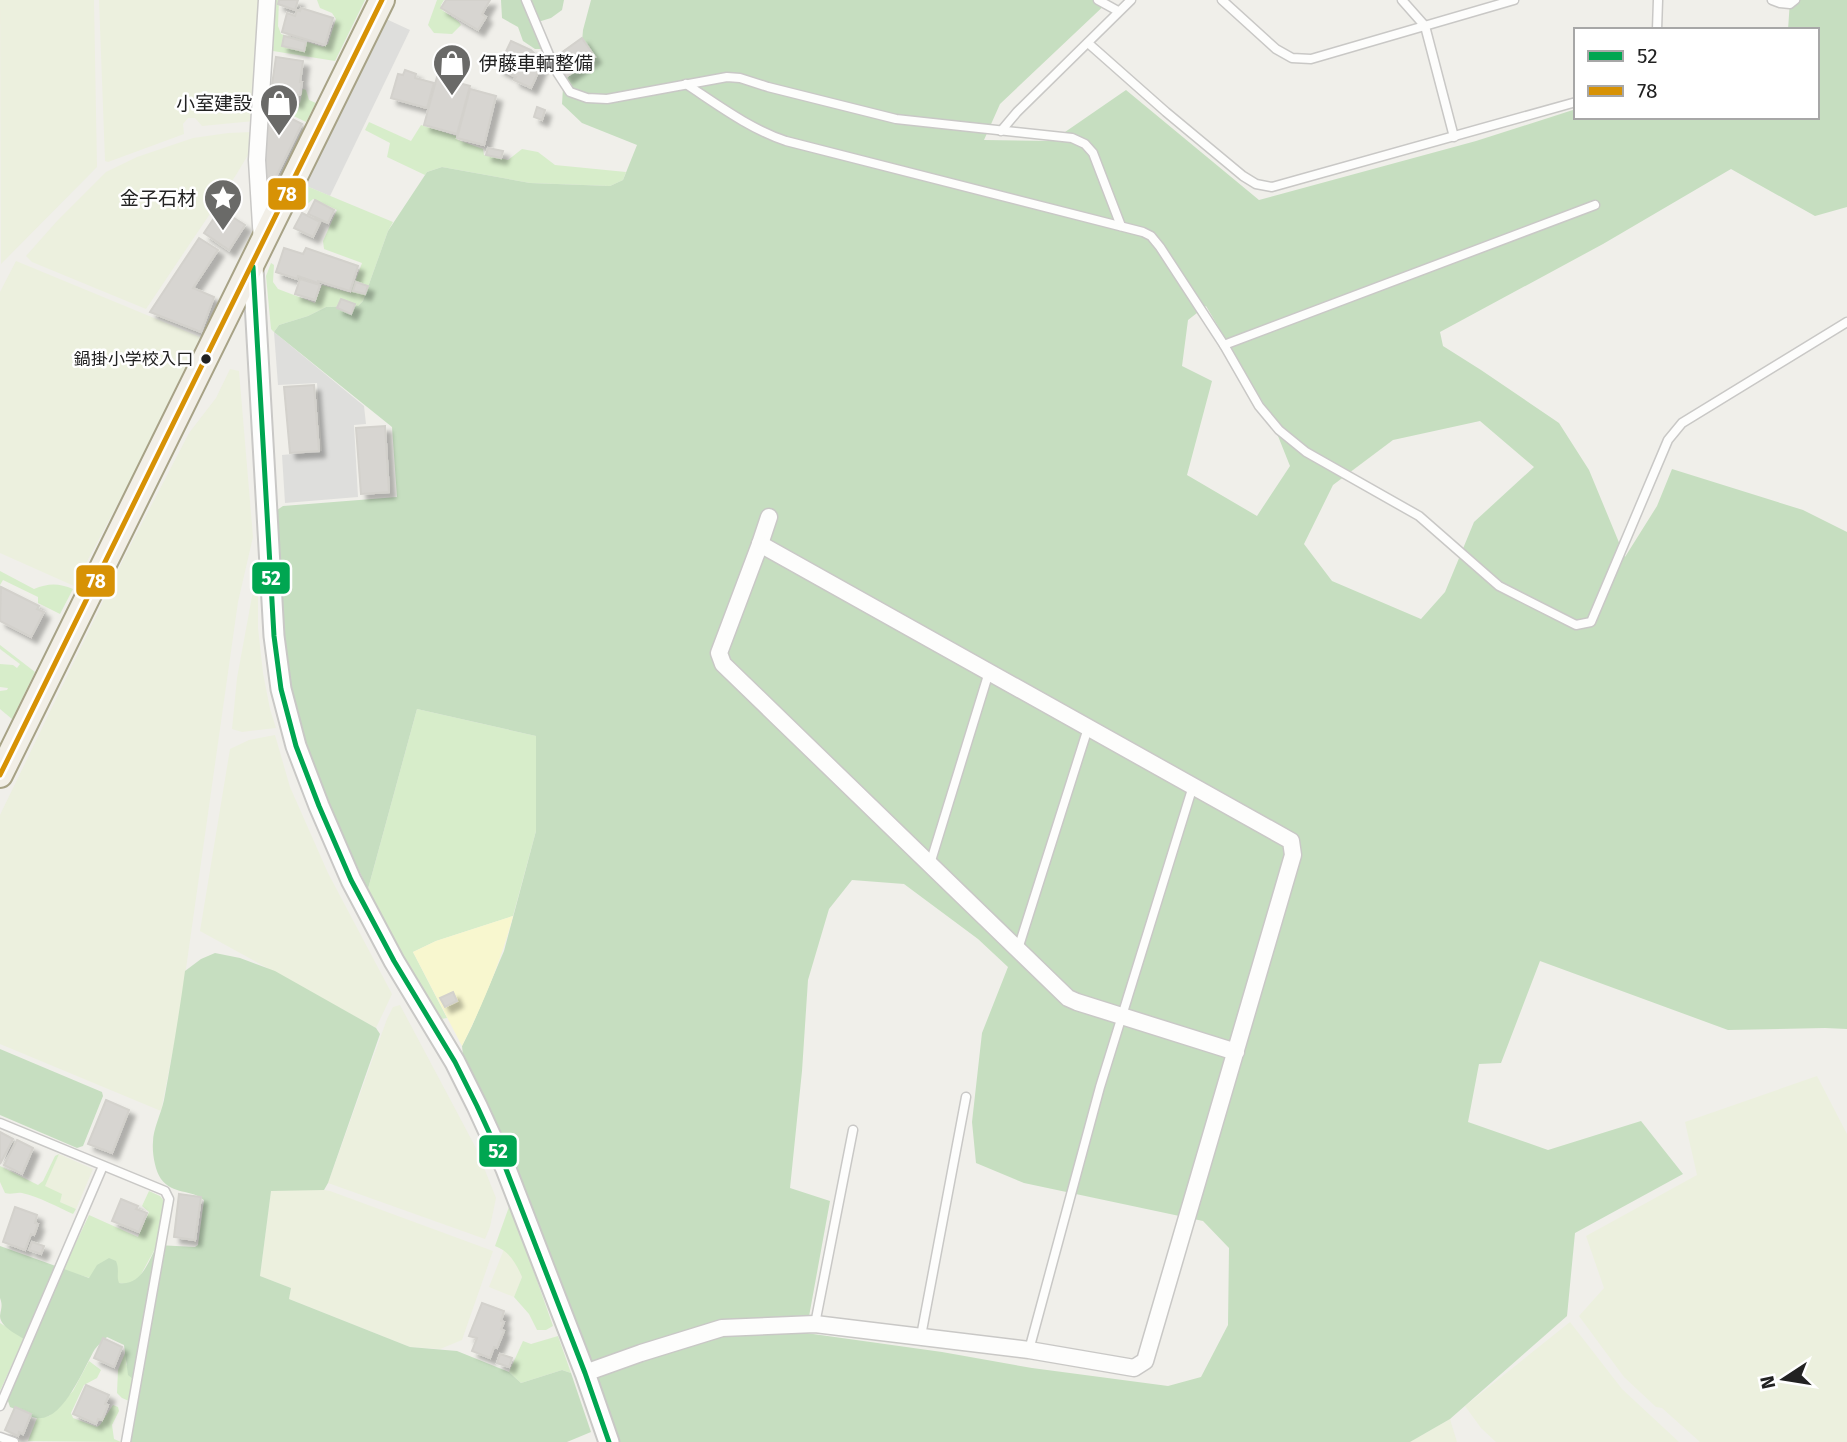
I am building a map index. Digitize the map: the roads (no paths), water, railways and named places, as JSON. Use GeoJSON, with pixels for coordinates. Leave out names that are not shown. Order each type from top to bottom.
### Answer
{"type":"FeatureCollection","features":[{"type":"Feature","properties":{"kind":"main road"},"geometry":{"type":"LineString","coordinates":[[0,775],[258,258],[382,0]]}},
{"type":"Feature","properties":{"kind":"street"},"geometry":{"type":"LineString","coordinates":[[267,0],[257,160],[258,258],[274,636],[281,689],[296,746],[351,880],[394,961],[455,1062],[506,1169],[609,1442]]}},
{"type":"Feature","properties":{"kind":"street"},"geometry":{"type":"LineString","coordinates":[[769,517],[719,653],[723,664],[1068,998],[1236,1052]]}},
{"type":"Feature","properties":{"kind":"street"},"geometry":{"type":"LineString","coordinates":[[585,1373],[722,1328],[815,1324],[1029,1350],[1134,1368],[1145,1361],[1293,855],[1291,841],[760,544]]}},
{"type":"Feature","properties":{"kind":"lane"},"geometry":{"type":"LineString","coordinates":[[526,0],[555,69],[570,92],[587,98],[607,99],[727,77],[740,78],[895,119],[1072,138],[1085,144],[1093,153],[1121,226]]}},
{"type":"Feature","properties":{"kind":"lane"},"geometry":{"type":"LineString","coordinates":[[1098,0],[1118,11]]}},
{"type":"Feature","properties":{"kind":"lane"},"geometry":{"type":"LineString","coordinates":[[1002,131],[1017,112],[1130,0]]}},
{"type":"Feature","properties":{"kind":"lane"},"geometry":{"type":"LineString","coordinates":[[1222,0],[1276,49],[1292,58],[1311,59],[1514,0]]}},
{"type":"Feature","properties":{"kind":"lane"},"geometry":{"type":"LineString","coordinates":[[1402,0],[1425,26],[1454,137]]}},
{"type":"Feature","properties":{"kind":"lane"},"geometry":{"type":"LineString","coordinates":[[1657,28],[1658,0]]}},
{"type":"Feature","properties":{"kind":"lane"},"geometry":{"type":"LineString","coordinates":[[1772,0],[1790,4],[1795,0]]}},
{"type":"Feature","properties":{"kind":"lane"},"geometry":{"type":"LineString","coordinates":[[1088,43],[1243,176],[1256,184],[1272,187],[1574,103]]}},
{"type":"Feature","properties":{"kind":"lane"},"geometry":{"type":"LineString","coordinates":[[686,84],[734,116],[774,137],[1151,236],[1224,345],[1259,406],[1279,430],[1306,452],[1419,516],[1499,586],[1576,625],[1591,622],[1668,440],[1682,423],[1847,322]]}},
{"type":"Feature","properties":{"kind":"lane"},"geometry":{"type":"LineString","coordinates":[[1224,345],[1595,205]]}},
{"type":"Feature","properties":{"kind":"lane"},"geometry":{"type":"LineString","coordinates":[[930,864],[989,672]]}},
{"type":"Feature","properties":{"kind":"lane"},"geometry":{"type":"LineString","coordinates":[[1018,949],[1088,728]]}},
{"type":"Feature","properties":{"kind":"lane"},"geometry":{"type":"LineString","coordinates":[[1029,1350],[1096,1100],[1192,786]]}},
{"type":"Feature","properties":{"kind":"lane"},"geometry":{"type":"LineString","coordinates":[[921,1336],[966,1097]]}},
{"type":"Feature","properties":{"kind":"lane"},"geometry":{"type":"LineString","coordinates":[[0,1124],[164,1191],[169,1199],[126,1442]]}},
{"type":"Feature","properties":{"kind":"lane"},"geometry":{"type":"LineString","coordinates":[[815,1324],[852,1130]]}},
{"type":"Feature","properties":{"kind":"lane"},"geometry":{"type":"LineString","coordinates":[[0,1406],[103,1166]]}},
{"type":"Feature","properties":{"kind":"lane"},"geometry":{"type":"LineString","coordinates":[[0,1437],[14,1442]]}},
{"type":"Feature","properties":{"kind":"place","name":"伊藤車輌整備"},"geometry":{"type":"Point","coordinates":[452,97]}},
{"type":"Feature","properties":{"kind":"place","name":"小室建設"},"geometry":{"type":"Point","coordinates":[279,137]}},
{"type":"Feature","properties":{"kind":"place","name":"金子石材"},"geometry":{"type":"Point","coordinates":[223,232]}},
{"type":"Feature","properties":{"kind":"place","name":"鍋掛小学校入口"},"geometry":{"type":"Point","coordinates":[206,359]}}]}
